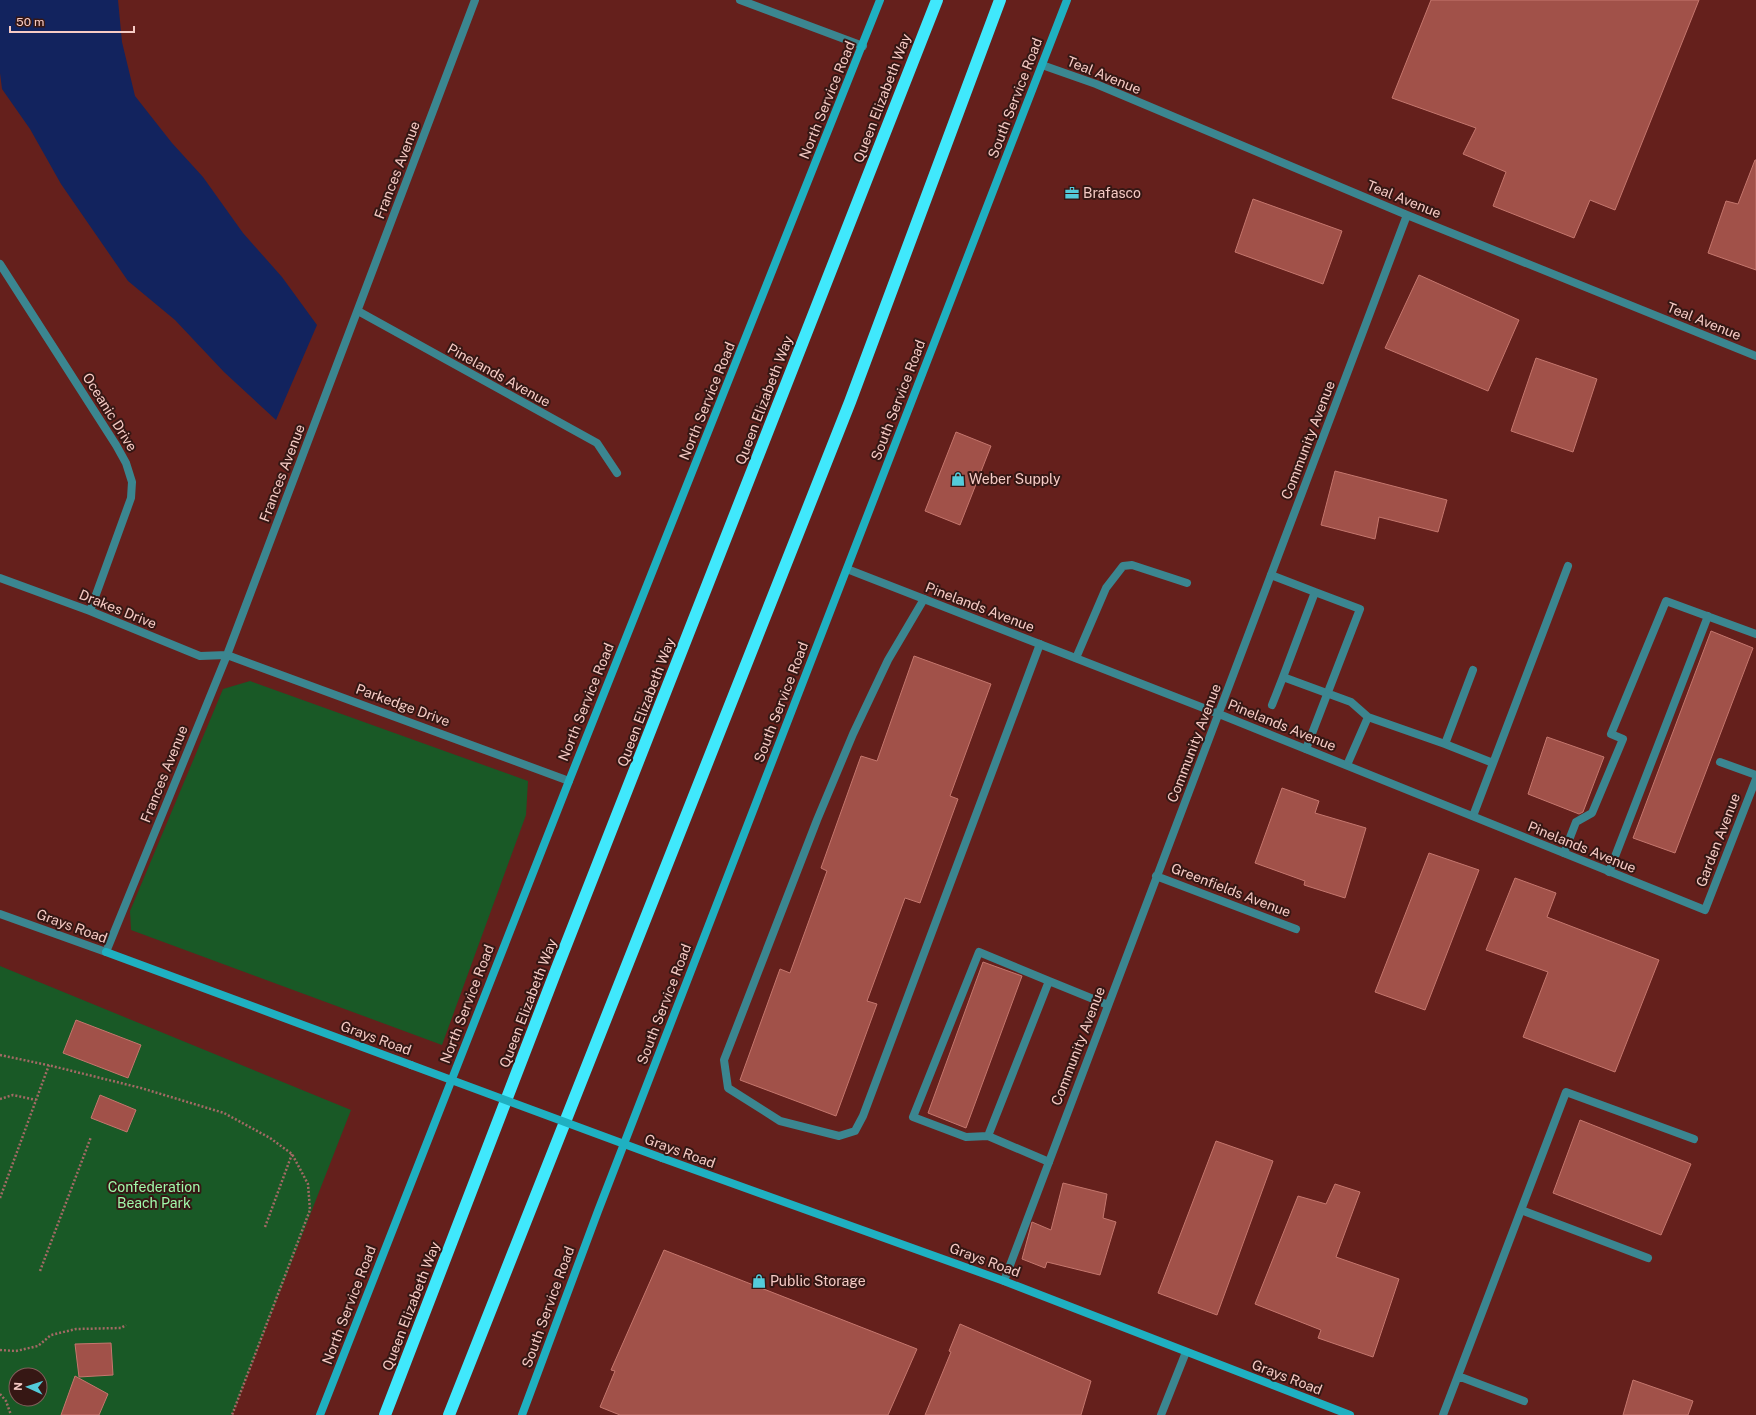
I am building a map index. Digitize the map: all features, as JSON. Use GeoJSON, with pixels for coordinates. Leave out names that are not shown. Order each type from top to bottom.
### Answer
{"type":"FeatureCollection","features":[{"type":"Feature","properties":{"kind":"highway","name":"Queen Elizabeth Way"},"geometry":{"type":"LineString","coordinates":[[385,1415],[569,938],[937,0]]}},
{"type":"Feature","properties":{"kind":"highway"},"geometry":{"type":"LineString","coordinates":[[449,1415],[850,402],[1000,0]]}},
{"type":"Feature","properties":{"kind":"street","name":"Frances Avenue"},"geometry":{"type":"LineString","coordinates":[[106,952],[227,655],[475,0]]}},
{"type":"Feature","properties":{"kind":"street"},"geometry":{"type":"LineString","coordinates":[[740,0],[862,46]]}},
{"type":"Feature","properties":{"kind":"street","name":"North Service Road"},"geometry":{"type":"LineString","coordinates":[[320,1415],[569,781],[880,0]]}},
{"type":"Feature","properties":{"kind":"street","name":"South Service Road"},"geometry":{"type":"LineString","coordinates":[[522,1415],[598,1211],[1067,0]]}},
{"type":"Feature","properties":{"kind":"street","name":"Teal Avenue"},"geometry":{"type":"LineString","coordinates":[[1042,65],[1103,87],[1407,215],[1756,356]]}},
{"type":"Feature","properties":{"kind":"street","name":"Community Avenue"},"geometry":{"type":"LineString","coordinates":[[1004,1281],[1156,876],[1220,714],[1407,215]]}},
{"type":"Feature","properties":{"kind":"street","name":"Oceanic Drive"},"geometry":{"type":"LineString","coordinates":[[0,264],[110,435],[126,463],[132,482],[131,498],[90,611]]}},
{"type":"Feature","properties":{"kind":"street","name":"Pinelands Avenue"},"geometry":{"type":"LineString","coordinates":[[358,311],[597,444],[617,473]]}},
{"type":"Feature","properties":{"kind":"street"},"geometry":{"type":"LineString","coordinates":[[1076,658],[1106,588],[1123,566],[1132,565],[1188,583]]}},
{"type":"Feature","properties":{"kind":"street"},"geometry":{"type":"LineString","coordinates":[[1473,816],[1568,566]]}},
{"type":"Feature","properties":{"kind":"street","name":"Pinelands Avenue"},"geometry":{"type":"LineString","coordinates":[[847,569],[1220,714],[1705,910]]}},
{"type":"Feature","properties":{"kind":"street"},"geometry":{"type":"LineString","coordinates":[[1271,575],[1360,609],[1306,749]]}},
{"type":"Feature","properties":{"kind":"street","name":"Drakes Drive"},"geometry":{"type":"LineString","coordinates":[[0,578],[90,611],[200,656],[227,655]]}},
{"type":"Feature","properties":{"kind":"street"},"geometry":{"type":"LineString","coordinates":[[1272,705],[1315,592]]}},
{"type":"Feature","properties":{"kind":"street"},"geometry":{"type":"LineString","coordinates":[[924,599],[888,660],[853,734],[817,820],[724,1060],[728,1088],[780,1121],[839,1136],[855,1131],[866,1108],[1040,644]]}},
{"type":"Feature","properties":{"kind":"street"},"geometry":{"type":"LineString","coordinates":[[1564,854],[1576,822],[1592,813],[1623,739],[1611,734],[1666,601],[1756,634]]}},
{"type":"Feature","properties":{"kind":"street"},"geometry":{"type":"LineString","coordinates":[[1609,872],[1708,616]]}},
{"type":"Feature","properties":{"kind":"street","name":"Parkedge Drive"},"geometry":{"type":"LineString","coordinates":[[227,655],[569,781]]}},
{"type":"Feature","properties":{"kind":"street"},"geometry":{"type":"LineString","coordinates":[[1445,744],[1473,670]]}},
{"type":"Feature","properties":{"kind":"street"},"geometry":{"type":"LineString","coordinates":[[1283,677],[1351,702],[1368,717],[1445,744],[1493,763]]}},
{"type":"Feature","properties":{"kind":"street"},"geometry":{"type":"LineString","coordinates":[[1347,765],[1368,717]]}},
{"type":"Feature","properties":{"kind":"street"},"geometry":{"type":"LineString","coordinates":[[1720,762],[1756,776]]}},
{"type":"Feature","properties":{"kind":"street","name":"Garden Avenue"},"geometry":{"type":"LineString","coordinates":[[1705,910],[1756,779]]}},
{"type":"Feature","properties":{"kind":"street","name":"Greenfields Avenue"},"geometry":{"type":"LineString","coordinates":[[1156,876],[1296,929]]}},
{"type":"Feature","properties":{"kind":"street","name":"Grays Road"},"geometry":{"type":"LineString","coordinates":[[0,914],[662,1158],[1004,1281],[1350,1415]]}},
{"type":"Feature","properties":{"kind":"street"},"geometry":{"type":"LineString","coordinates":[[1048,1162],[988,1136],[966,1137],[913,1117],[979,952],[1108,1005]]}},
{"type":"Feature","properties":{"kind":"street"},"geometry":{"type":"LineString","coordinates":[[988,1136],[1049,981]]}},
{"type":"Feature","properties":{"kind":"street"},"geometry":{"type":"LineString","coordinates":[[1443,1415],[1566,1092],[1694,1139]]}},
{"type":"Feature","properties":{"kind":"street"},"geometry":{"type":"LineString","coordinates":[[1521,1210],[1648,1258]]}},
{"type":"Feature","properties":{"kind":"street"},"geometry":{"type":"LineString","coordinates":[[1161,1415],[1186,1352]]}},
{"type":"Feature","properties":{"kind":"street"},"geometry":{"type":"LineString","coordinates":[[1458,1376],[1524,1401]]}},
{"type":"Feature","properties":{"kind":"path"},"geometry":{"type":"LineString","coordinates":[[0,1055],[49,1065],[141,1088],[224,1113],[270,1138],[292,1154],[308,1184],[310,1210],[232,1415]]}},
{"type":"Feature","properties":{"kind":"path"},"geometry":{"type":"LineString","coordinates":[[0,1198],[49,1065]]}},
{"type":"Feature","properties":{"kind":"path"},"geometry":{"type":"LineString","coordinates":[[0,1099],[13,1094],[36,1100]]}},
{"type":"Feature","properties":{"kind":"path"},"geometry":{"type":"LineString","coordinates":[[40,1272],[91,1137]]}},
{"type":"Feature","properties":{"kind":"path"},"geometry":{"type":"LineString","coordinates":[[265,1227],[292,1154]]}},
{"type":"Feature","properties":{"kind":"path"},"geometry":{"type":"LineString","coordinates":[[0,1350],[16,1351],[38,1346],[51,1335],[76,1329],[122,1328],[126,1325]]}},
{"type":"Feature","properties":{"kind":"path"},"geometry":{"type":"LineString","coordinates":[[0,1394],[6,1401],[11,1415]]}},
{"type":"Feature","properties":{"kind":"green space"},"geometry":{"type":"Polygon","coordinates":[[[250,681],[528,781],[526,815],[442,1045],[131,930],[130,911],[223,689],[250,681]]]}},
{"type":"Feature","properties":{"kind":"green space","name":"Confederation Beach Park"},"geometry":{"type":"Polygon","coordinates":[[[0,966],[351,1110],[232,1415],[0,1415],[0,966]]]}},
{"type":"Feature","properties":{"kind":"water"},"geometry":{"type":"Polygon","coordinates":[[[0,0],[118,0],[122,42],[135,96],[172,143],[203,177],[243,233],[282,277],[317,325],[276,420],[224,372],[175,320],[128,281],[61,184],[30,129],[2,89],[0,73],[0,0]]]}},
{"type":"Feature","properties":{"kind":"building"},"geometry":{"type":"Polygon","coordinates":[[[1431,0],[1699,0],[1615,210],[1590,200],[1574,238],[1493,206],[1506,172],[1463,154],[1476,128],[1392,98],[1431,0]]]}},
{"type":"Feature","properties":{"kind":"building"},"geometry":{"type":"Polygon","coordinates":[[[1755,160],[1756,270],[1708,253],[1726,201],[1738,204],[1755,160]]]}},
{"type":"Feature","properties":{"kind":"building"},"geometry":{"type":"Polygon","coordinates":[[[1253,199],[1342,231],[1323,284],[1235,252],[1253,199]]]}},
{"type":"Feature","properties":{"kind":"building"},"geometry":{"type":"Polygon","coordinates":[[[1419,275],[1519,320],[1488,391],[1385,348],[1419,275]]]}},
{"type":"Feature","properties":{"kind":"building"},"geometry":{"type":"Polygon","coordinates":[[[1536,358],[1597,379],[1573,452],[1511,431],[1536,358]]]}},
{"type":"Feature","properties":{"kind":"building","name":"Weber Supply"},"geometry":{"type":"Polygon","coordinates":[[[956,432],[991,446],[960,525],[925,511],[956,432]]]}},
{"type":"Feature","properties":{"kind":"building"},"geometry":{"type":"Polygon","coordinates":[[[1335,471],[1447,500],[1438,532],[1379,517],[1375,539],[1321,525],[1335,471]]]}},
{"type":"Feature","properties":{"kind":"building"},"geometry":{"type":"Polygon","coordinates":[[[1711,631],[1753,648],[1675,853],[1633,838],[1711,631]]]}},
{"type":"Feature","properties":{"kind":"building"},"geometry":{"type":"Polygon","coordinates":[[[914,656],[991,684],[950,796],[958,799],[920,903],[905,898],[867,1001],[877,1004],[836,1116],[740,1080],[780,969],[790,973],[827,871],[821,868],[861,756],[877,761],[914,656]]]}},
{"type":"Feature","properties":{"kind":"building"},"geometry":{"type":"Polygon","coordinates":[[[1547,737],[1604,757],[1583,812],[1579,814],[1528,794],[1547,737]]]}},
{"type":"Feature","properties":{"kind":"building"},"geometry":{"type":"Polygon","coordinates":[[[1282,788],[1319,801],[1315,813],[1366,828],[1345,898],[1304,885],[1305,881],[1255,863],[1282,788]]]}},
{"type":"Feature","properties":{"kind":"building"},"geometry":{"type":"Polygon","coordinates":[[[1429,853],[1479,870],[1425,1010],[1375,992],[1429,853]]]}},
{"type":"Feature","properties":{"kind":"building"},"geometry":{"type":"Polygon","coordinates":[[[1515,878],[1556,893],[1547,917],[1659,960],[1615,1072],[1523,1037],[1548,972],[1486,950],[1515,878]]]}},
{"type":"Feature","properties":{"kind":"building"},"geometry":{"type":"Polygon","coordinates":[[[983,962],[1022,976],[966,1128],[928,1113],[983,962]]]}},
{"type":"Feature","properties":{"kind":"building"},"geometry":{"type":"Polygon","coordinates":[[[76,1020],[141,1045],[128,1078],[63,1053],[76,1020]]]}},
{"type":"Feature","properties":{"kind":"building"},"geometry":{"type":"Polygon","coordinates":[[[100,1095],[136,1110],[127,1132],[91,1118],[100,1095]]]}},
{"type":"Feature","properties":{"kind":"building"},"geometry":{"type":"Polygon","coordinates":[[[1580,1120],[1691,1164],[1661,1235],[1553,1193],[1580,1120]]]}},
{"type":"Feature","properties":{"kind":"building"},"geometry":{"type":"Polygon","coordinates":[[[1216,1141],[1273,1161],[1217,1315],[1158,1293],[1216,1141]]]}},
{"type":"Feature","properties":{"kind":"building"},"geometry":{"type":"Polygon","coordinates":[[[1063,1183],[1107,1194],[1103,1218],[1116,1222],[1100,1275],[1047,1262],[1045,1268],[1022,1259],[1032,1222],[1051,1230],[1063,1183]]]}},
{"type":"Feature","properties":{"kind":"building"},"geometry":{"type":"Polygon","coordinates":[[[1335,1184],[1360,1192],[1336,1257],[1399,1279],[1373,1357],[1318,1338],[1321,1330],[1255,1304],[1298,1196],[1326,1204],[1335,1184]]]}},
{"type":"Feature","properties":{"kind":"building"},"geometry":{"type":"Polygon","coordinates":[[[664,1250],[917,1349],[888,1415],[620,1415],[600,1407],[615,1371],[611,1370],[664,1250]]]}},
{"type":"Feature","properties":{"kind":"building"},"geometry":{"type":"Polygon","coordinates":[[[960,1324],[1091,1381],[1081,1415],[925,1415],[951,1352],[949,1351],[960,1324]]]}},
{"type":"Feature","properties":{"kind":"building"},"geometry":{"type":"Polygon","coordinates":[[[111,1343],[113,1375],[79,1377],[75,1344],[111,1343]]]}},
{"type":"Feature","properties":{"kind":"building"},"geometry":{"type":"Polygon","coordinates":[[[75,1376],[108,1394],[99,1415],[61,1415],[75,1376]]]}},
{"type":"Feature","properties":{"kind":"building"},"geometry":{"type":"Polygon","coordinates":[[[1633,1380],[1693,1401],[1688,1415],[1623,1415],[1633,1380]]]}},
{"type":"Feature","properties":{"kind":"place","name":"Brafasco"},"geometry":{"type":"Point","coordinates":[1072,193]}},
{"type":"Feature","properties":{"kind":"place","name":"Weber Supply"},"geometry":{"type":"Point","coordinates":[958,479]}},
{"type":"Feature","properties":{"kind":"place","name":"Public Storage"},"geometry":{"type":"Point","coordinates":[759,1281]}}]}
